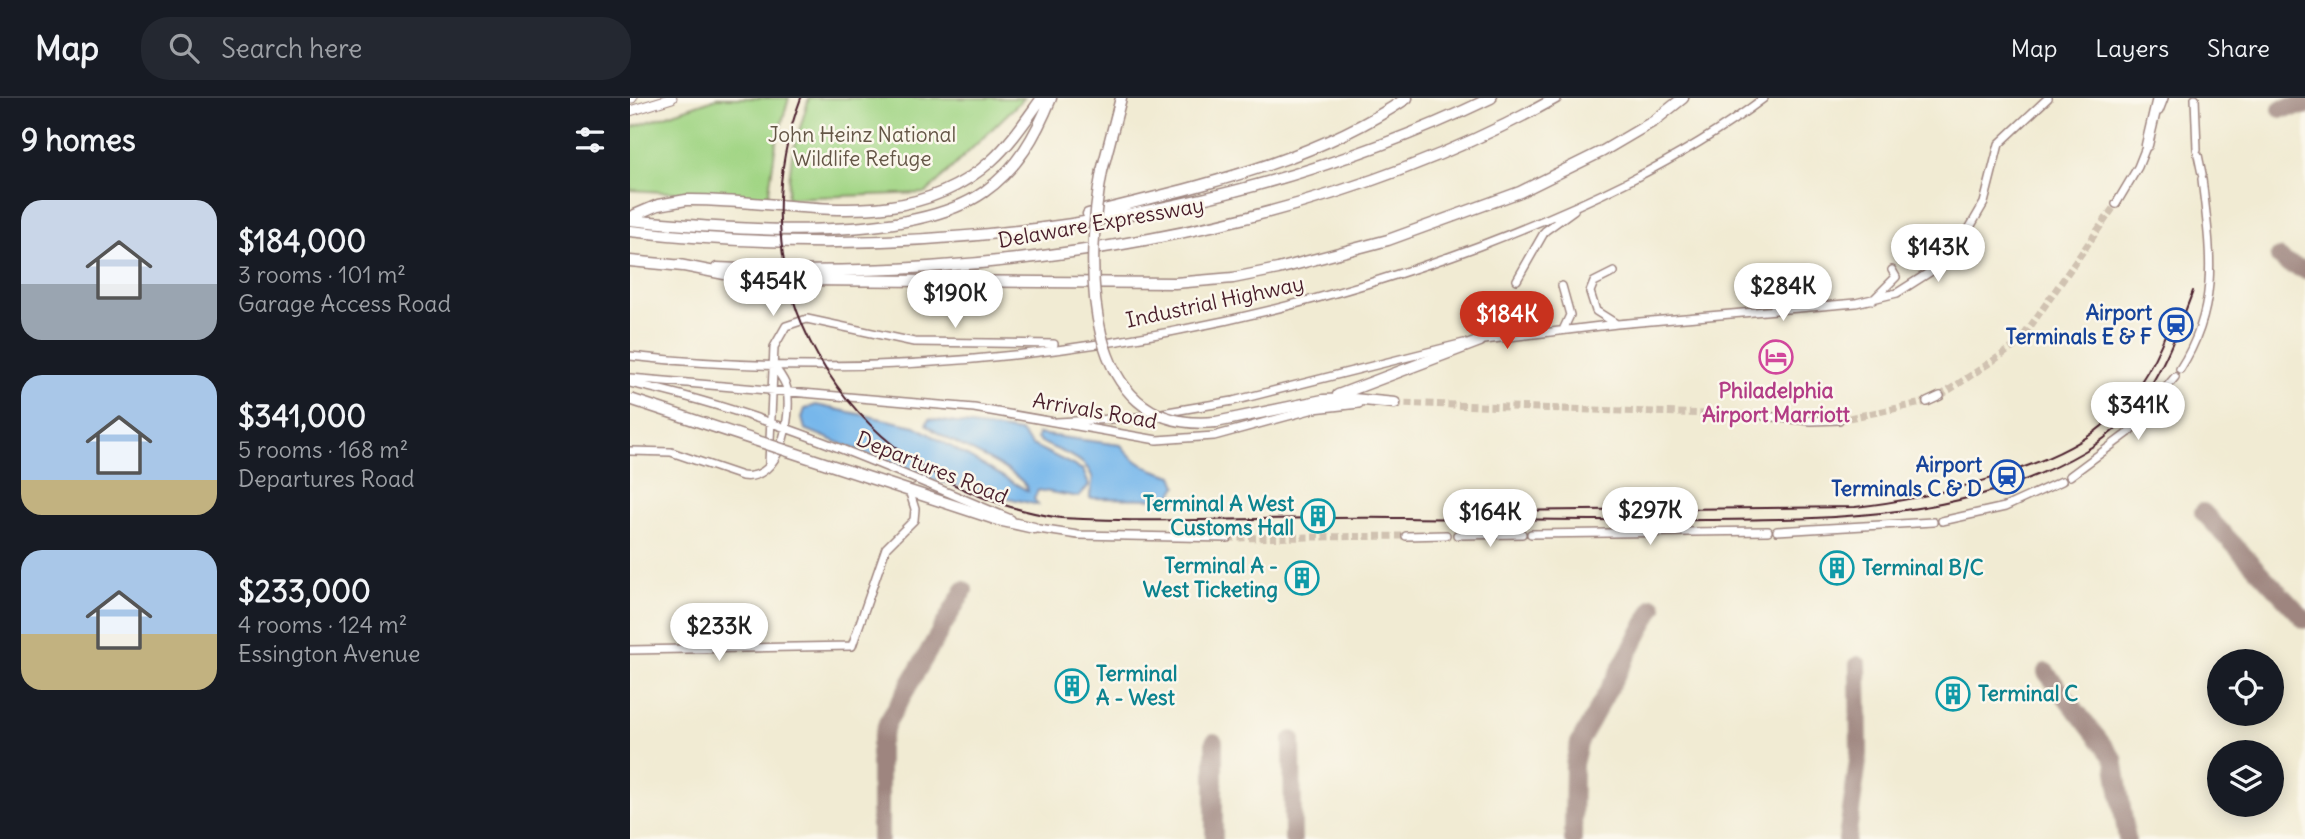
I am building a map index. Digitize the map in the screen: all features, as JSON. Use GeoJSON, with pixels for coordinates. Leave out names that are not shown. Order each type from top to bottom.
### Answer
{"type":"FeatureCollection","features":[{"type":"Feature","properties":{"kind":"highway"},"geometry":{"type":"LineString","coordinates":[[630,218],[658,205],[686,200],[863,211],[915,202],[952,188],[985,166],[1007,145],[1042,98]]}},
{"type":"Feature","properties":{"kind":"highway"},"geometry":{"type":"LineString","coordinates":[[630,218],[716,227],[795,228],[873,225],[931,217],[969,201],[1001,178],[1032,139],[1051,98]]}},
{"type":"Feature","properties":{"kind":"highway"},"geometry":{"type":"LineString","coordinates":[[1121,98],[1102,171],[1092,265],[1096,316],[1107,354],[1125,384],[1147,405],[1182,420],[1216,422],[1315,401],[1364,386],[1480,341]]}},
{"type":"Feature","properties":{"kind":"highway"},"geometry":{"type":"LineString","coordinates":[[1031,228],[1179,192],[1260,168],[1341,136],[1407,98]]}},
{"type":"Feature","properties":{"kind":"highway","name":"Delaware Expressway"},"geometry":{"type":"LineString","coordinates":[[630,231],[737,240],[851,241],[960,236],[1031,228],[1159,207],[1278,178],[1396,139],[1491,98]]}},
{"type":"Feature","properties":{"kind":"highway","name":"Delaware Expressway"},"geometry":{"type":"LineString","coordinates":[[630,261],[781,270],[888,268],[1006,259],[1123,243],[1262,212],[1353,184],[1475,138],[1556,98]]}},
{"type":"Feature","properties":{"kind":"highway"},"geometry":{"type":"LineString","coordinates":[[679,265],[745,278],[803,280],[1151,283],[1245,276],[1378,243],[1510,196],[1603,151],[1654,121],[1683,98]]}},
{"type":"Feature","properties":{"kind":"highway"},"geometry":{"type":"LineString","coordinates":[[2147,145],[2158,98]]}},
{"type":"Feature","properties":{"kind":"highway"},"geometry":{"type":"LineString","coordinates":[[1315,401],[1353,398],[1395,403]]}},
{"type":"Feature","properties":{"kind":"highway"},"geometry":{"type":"LineString","coordinates":[[630,399],[1034,528]]}},
{"type":"Feature","properties":{"kind":"main road"},"geometry":{"type":"LineString","coordinates":[[630,111],[671,98]]}},
{"type":"Feature","properties":{"kind":"street","name":"Industrial Highway"},"geometry":{"type":"LineString","coordinates":[[630,356],[773,365],[962,358],[1094,343],[1218,323],[1342,292],[1443,259],[1586,202],[1686,151],[1764,98]]}},
{"type":"Feature","properties":{"kind":"street"},"geometry":{"type":"LineString","coordinates":[[1057,422],[1132,418],[1233,401],[1449,345],[1617,324],[1873,300],[1916,282],[1957,248],[1984,203],[1999,144],[2048,98]]}},
{"type":"Feature","properties":{"kind":"street"},"geometry":{"type":"LineString","coordinates":[[2116,204],[2135,173],[2164,98]]}},
{"type":"Feature","properties":{"kind":"street"},"geometry":{"type":"LineString","coordinates":[[2180,369],[2200,331],[2209,295],[2211,258],[2198,152],[2195,98]]}},
{"type":"Feature","properties":{"kind":"street"},"geometry":{"type":"LineString","coordinates":[[1517,280],[1545,231],[1586,202]]}},
{"type":"Feature","properties":{"kind":"street"},"geometry":{"type":"LineString","coordinates":[[1873,300],[1896,277],[1892,270]]}},
{"type":"Feature","properties":{"kind":"street"},"geometry":{"type":"LineString","coordinates":[[1614,272],[1594,282],[1590,292],[1599,314],[1617,324]]}},
{"type":"Feature","properties":{"kind":"street"},"geometry":{"type":"LineString","coordinates":[[1562,286],[1570,315],[1563,331]]}},
{"type":"Feature","properties":{"kind":"street"},"geometry":{"type":"LineString","coordinates":[[1772,310],[1780,303],[1805,296],[1804,288]]}},
{"type":"Feature","properties":{"kind":"street"},"geometry":{"type":"LineString","coordinates":[[769,464],[771,392],[777,336],[786,326],[803,319],[915,342],[1000,345],[1094,343]]}},
{"type":"Feature","properties":{"kind":"street"},"geometry":{"type":"LineString","coordinates":[[630,451],[668,451],[746,477],[769,464],[780,451],[786,428],[785,383],[773,365]]}},
{"type":"Feature","properties":{"kind":"street"},"geometry":{"type":"LineString","coordinates":[[2070,476],[2127,433],[2175,377]]}},
{"type":"Feature","properties":{"kind":"street"},"geometry":{"type":"LineString","coordinates":[[630,381],[787,393]]}},
{"type":"Feature","properties":{"kind":"street","name":"Departures Road"},"geometry":{"type":"LineString","coordinates":[[630,381],[690,396],[771,422],[1034,528],[1090,536],[1228,538]]}},
{"type":"Feature","properties":{"kind":"street","name":"Arrivals Road"},"geometry":{"type":"LineString","coordinates":[[787,393],[974,408],[1126,437],[1170,440],[1229,433],[1321,408],[1395,403]]}},
{"type":"Feature","properties":{"kind":"street"},"geometry":{"type":"LineString","coordinates":[[1927,402],[1940,396]]}},
{"type":"Feature","properties":{"kind":"street"},"geometry":{"type":"LineString","coordinates":[[1765,416],[1811,421],[1839,420]]}},
{"type":"Feature","properties":{"kind":"street"},"geometry":{"type":"LineString","coordinates":[[1942,521],[2000,508],[2062,481]]}},
{"type":"Feature","properties":{"kind":"street"},"geometry":{"type":"LineString","coordinates":[[630,650],[852,646],[886,548],[914,520],[915,509],[909,490]]}},
{"type":"Feature","properties":{"kind":"street"},"geometry":{"type":"LineString","coordinates":[[1777,531],[1933,522]]}},
{"type":"Feature","properties":{"kind":"street"},"geometry":{"type":"LineString","coordinates":[[1531,534],[1768,531]]}},
{"type":"Feature","properties":{"kind":"street"},"geometry":{"type":"LineString","coordinates":[[1457,535],[1522,534]]}},
{"type":"Feature","properties":{"kind":"street"},"geometry":{"type":"LineString","coordinates":[[1406,536],[1446,535]]}},
{"type":"Feature","properties":{"kind":"green space","name":"John Heinz National Wildlife Refuge"},"geometry":{"type":"Polygon","coordinates":[[[717,98],[789,98],[776,143],[768,198],[630,190],[630,128],[717,98]]]}},
{"type":"Feature","properties":{"kind":"green space","name":"John Heinz National Wildlife Refuge"},"geometry":{"type":"Polygon","coordinates":[[[809,98],[1024,98],[926,193],[787,198],[792,155],[809,98]]]}},
{"type":"Feature","properties":{"kind":"water"},"geometry":{"type":"Polygon","coordinates":[[[816,405],[915,426],[1028,491],[1023,482],[1012,474],[926,424],[929,419],[1020,432],[1032,445],[1083,470],[1089,485],[1079,497],[1038,490],[1034,499],[1038,505],[928,479],[805,429],[802,418],[805,409],[816,405]]]}},
{"type":"Feature","properties":{"kind":"water"},"geometry":{"type":"Polygon","coordinates":[[[1038,434],[1121,445],[1144,465],[1173,476],[1177,486],[1170,497],[1163,499],[1090,498],[1092,477],[1088,469],[1076,458],[1037,439],[1038,434]]]}},
{"type":"Feature","properties":{"kind":"taxiway"},"geometry":{"type":"LineString","coordinates":[[2281,109],[2305,106]]}},
{"type":"Feature","properties":{"kind":"taxiway"},"geometry":{"type":"LineString","coordinates":[[2279,257],[2286,263],[2305,270]]}},
{"type":"Feature","properties":{"kind":"taxiway"},"geometry":{"type":"LineString","coordinates":[[2203,512],[2305,620]]}},
{"type":"Feature","properties":{"kind":"taxiway"},"geometry":{"type":"LineString","coordinates":[[880,839],[880,745],[887,723],[964,590]]}},
{"type":"Feature","properties":{"kind":"taxiway"},"geometry":{"type":"LineString","coordinates":[[1573,839],[1574,764],[1579,743],[1654,607]]}},
{"type":"Feature","properties":{"kind":"taxiway"},"geometry":{"type":"LineString","coordinates":[[1847,839],[1859,754],[1858,665]]}},
{"type":"Feature","properties":{"kind":"taxiway"},"geometry":{"type":"LineString","coordinates":[[2046,672],[2114,759],[2127,839]]}},
{"type":"Feature","properties":{"kind":"taxiway"},"geometry":{"type":"LineString","coordinates":[[1292,740],[1293,839]]}},
{"type":"Feature","properties":{"kind":"taxiway"},"geometry":{"type":"LineString","coordinates":[[1214,742],[1214,839]]}},
{"type":"Feature","properties":{"kind":"tunnel"},"geometry":{"type":"LineString","coordinates":[[1940,396],[2018,344],[2116,204]]}},
{"type":"Feature","properties":{"kind":"tunnel"},"geometry":{"type":"LineString","coordinates":[[1839,420],[1927,402]]}},
{"type":"Feature","properties":{"kind":"tunnel"},"geometry":{"type":"LineString","coordinates":[[1395,403],[1764,416]]}},
{"type":"Feature","properties":{"kind":"tunnel"},"geometry":{"type":"LineString","coordinates":[[1228,538],[1406,536]]}},
{"type":"Feature","properties":{"kind":"railway"},"geometry":{"type":"LineString","coordinates":[[801,98],[782,172],[781,243],[797,310],[827,371],[870,424],[924,468],[988,499],[1061,518],[1755,520],[1852,516],[1948,502],[1995,490],[2041,473],[2085,451],[2125,420],[2165,360],[2193,291]]}},
{"type":"Feature","properties":{"kind":"railway"},"geometry":{"type":"LineString","coordinates":[[1490,511],[1855,507],[1949,490],[2019,469],[2051,456],[2079,442],[2102,426],[2141,382],[2167,330]]}},
{"type":"Feature","properties":{"kind":"place","name":"Airport Terminals E & F"},"geometry":{"type":"Point","coordinates":[2176,325]}},
{"type":"Feature","properties":{"kind":"place","name":"Philadelphia Airport Marriott"},"geometry":{"type":"Point","coordinates":[1776,357]}},
{"type":"Feature","properties":{"kind":"place","name":"Airport Terminals C & D"},"geometry":{"type":"Point","coordinates":[2007,477]}},
{"type":"Feature","properties":{"kind":"place","name":"Terminal A West Customs Hall"},"geometry":{"type":"Point","coordinates":[1318,516]}},
{"type":"Feature","properties":{"kind":"place","name":"Terminal B/C"},"geometry":{"type":"Point","coordinates":[1837,568]}},
{"type":"Feature","properties":{"kind":"place","name":"Terminal A - West Ticketing"},"geometry":{"type":"Point","coordinates":[1302,578]}},
{"type":"Feature","properties":{"kind":"place","name":"Terminal A - West"},"geometry":{"type":"Point","coordinates":[1072,686]}},
{"type":"Feature","properties":{"kind":"place","name":"Terminal C"},"geometry":{"type":"Point","coordinates":[1953,694]}}]}
